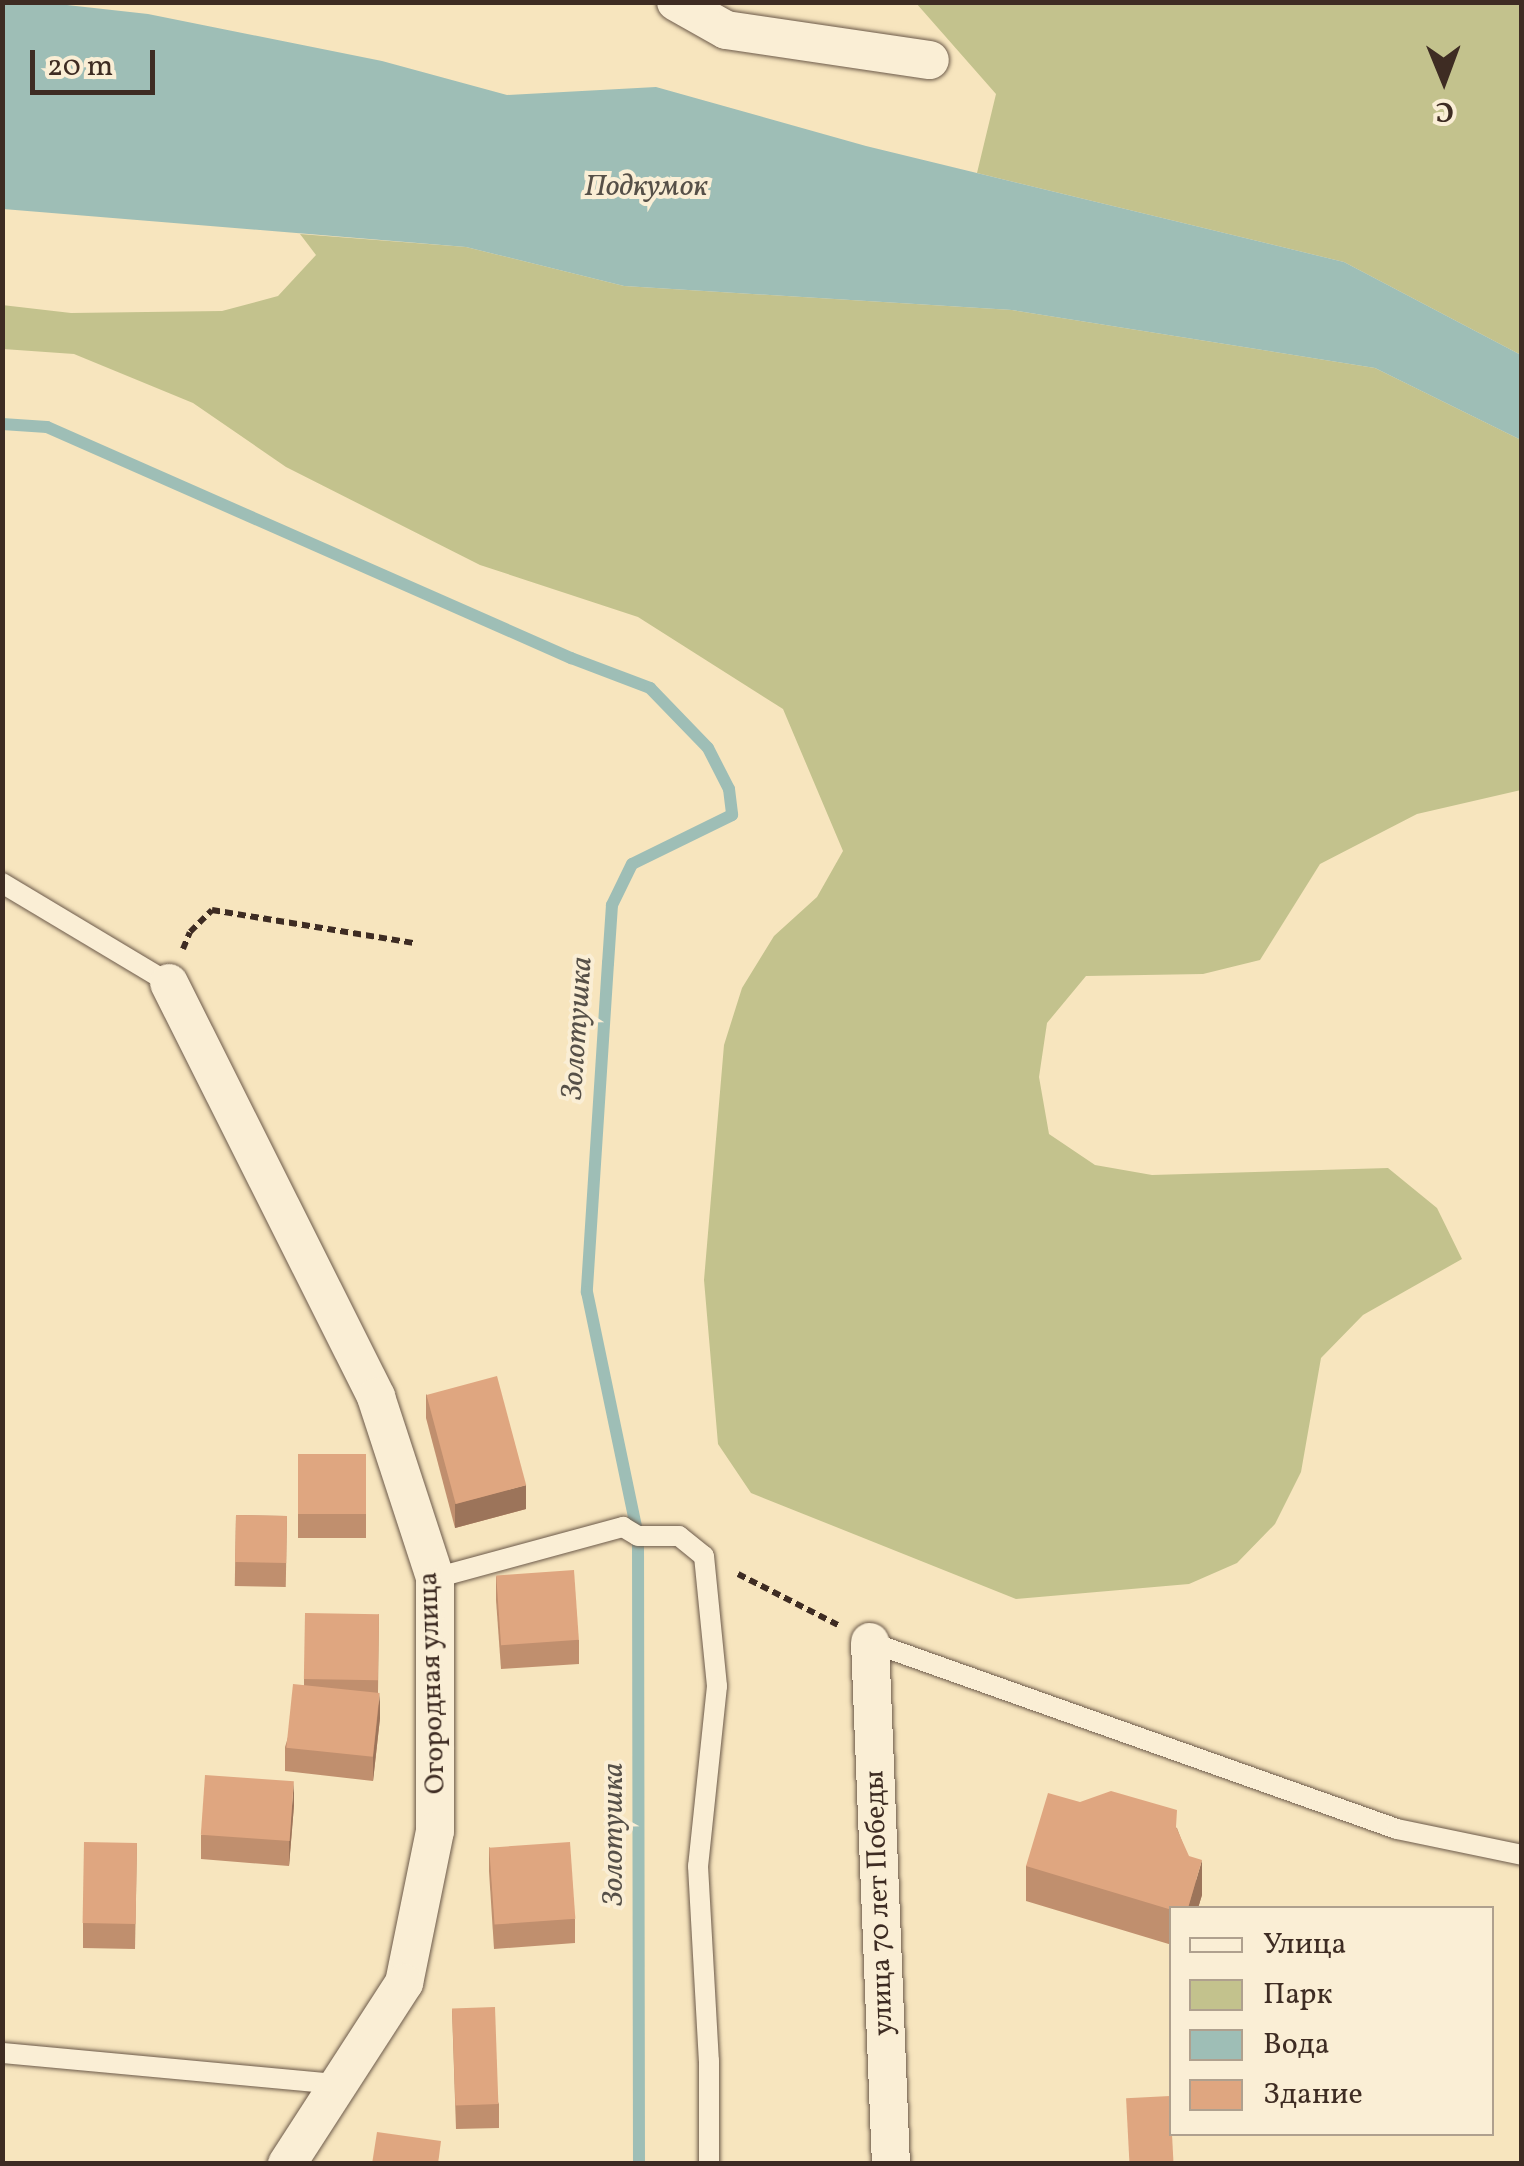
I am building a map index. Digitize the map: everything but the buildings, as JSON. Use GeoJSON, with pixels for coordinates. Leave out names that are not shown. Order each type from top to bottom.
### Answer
{"type":"FeatureCollection","features":[{"type":"Feature","properties":{"kind":"street"},"geometry":{"type":"LineString","coordinates":[[676,2],[726,30],[930,60]]}},
{"type":"Feature","properties":{"kind":"street","name":"Огородная улица"},"geometry":{"type":"LineString","coordinates":[[170,982],[376,1397],[436,1578],[435,1832],[404,1983],[287,2164]]}},
{"type":"Feature","properties":{"kind":"street","name":"улица 70 лет Победы"},"geometry":{"type":"LineString","coordinates":[[870,1642],[891,2164]]}},
{"type":"Feature","properties":{"kind":"lane"},"geometry":{"type":"LineString","coordinates":[[2,883],[170,982]]}},
{"type":"Feature","properties":{"kind":"lane"},"geometry":{"type":"LineString","coordinates":[[436,1578],[624,1527],[638,1536],[679,1536],[704,1556],[717,1686],[698,1866],[709,2061],[709,2164]]}},
{"type":"Feature","properties":{"kind":"lane"},"geometry":{"type":"LineString","coordinates":[[870,1642],[1397,1829],[1522,1855]]}},
{"type":"Feature","properties":{"kind":"lane"},"geometry":{"type":"LineString","coordinates":[[2,2053],[339,2084]]}},
{"type":"Feature","properties":{"kind":"path"},"geometry":{"type":"LineString","coordinates":[[170,982],[190,932],[212,910],[414,942]]}},
{"type":"Feature","properties":{"kind":"path"},"geometry":{"type":"LineString","coordinates":[[704,1556],[870,1642]]}},
{"type":"Feature","properties":{"kind":"green space"},"geometry":{"type":"Polygon","coordinates":[[[916,3],[1521,3],[1521,355],[1344,262],[977,173],[996,94],[916,3]]]}},
{"type":"Feature","properties":{"kind":"green space"},"geometry":{"type":"Polygon","coordinates":[[[300,234],[466,247],[624,286],[1012,310],[1375,368],[1521,440],[1521,790],[1417,814],[1320,864],[1260,960],[1203,974],[1086,976],[1047,1023],[1039,1077],[1049,1134],[1095,1165],[1152,1175],[1388,1168],[1437,1208],[1462,1259],[1363,1315],[1321,1358],[1301,1472],[1275,1524],[1237,1563],[1189,1584],[1016,1599],[751,1493],[718,1444],[704,1280],[724,1045],[742,988],[774,936],[817,897],[843,851],[783,709],[638,617],[480,565],[286,467],[193,403],[74,354],[3,349],[2,305],[71,313],[222,311],[278,296],[316,255],[300,234]]]}},
{"type":"Feature","properties":{"kind":"water","name":"Подкумок"},"geometry":{"type":"Polygon","coordinates":[[[3,2],[148,14],[382,61],[507,95],[656,87],[866,146],[1344,262],[1521,355],[1521,440],[1375,368],[1012,310],[624,286],[466,247],[3,209],[3,2]]]}},
{"type":"Feature","properties":{"kind":"waterway","name":"Золотушка"},"geometry":{"type":"LineString","coordinates":[[2,424],[47,427],[571,658],[650,688],[708,748],[729,789],[732,815],[632,864],[612,905],[608,963],[587,1292],[638,1536],[639,2164]]}}]}
